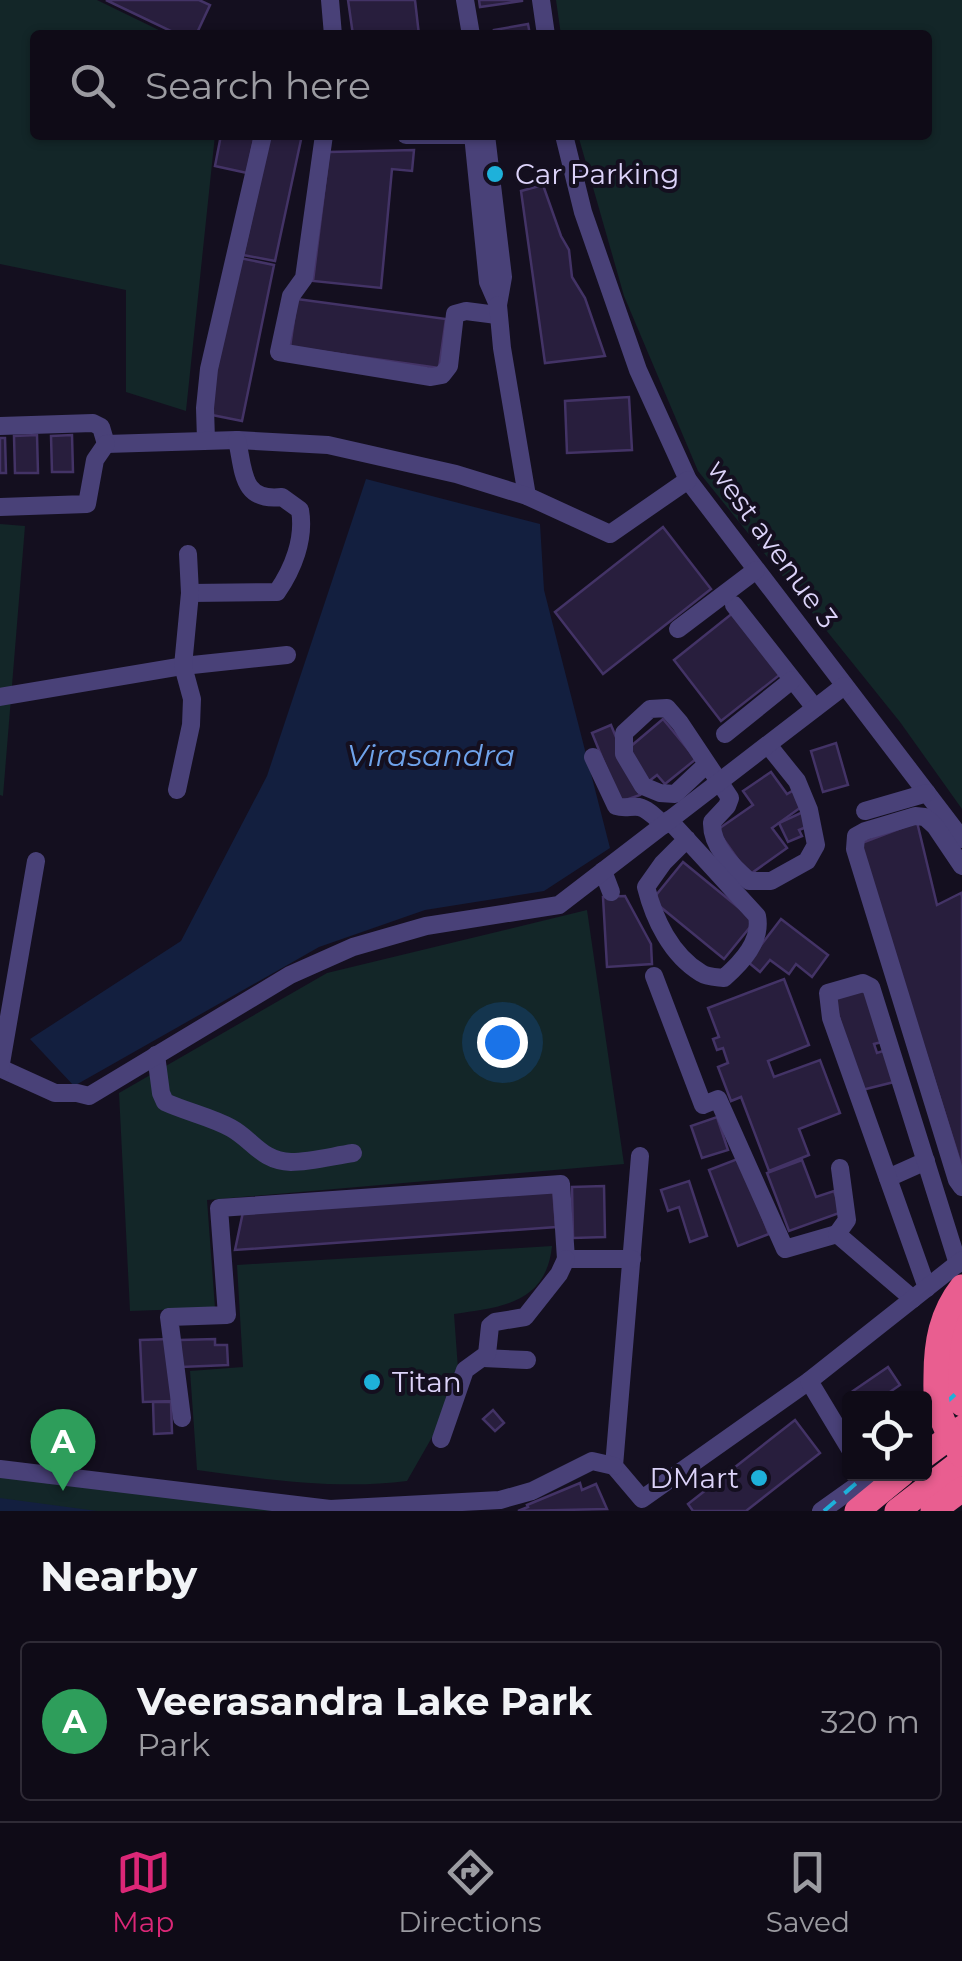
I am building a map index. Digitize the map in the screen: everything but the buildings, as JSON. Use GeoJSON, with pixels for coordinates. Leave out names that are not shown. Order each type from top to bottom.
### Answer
{"type":"FeatureCollection","features":[{"type":"Feature","properties":{"kind":"highway"},"geometry":{"type":"LineString","coordinates":[[857,1511],[876,1486],[962,1459],[936,1403],[936,1348],[961,1270]]}},
{"type":"Feature","properties":{"kind":"highway"},"geometry":{"type":"LineString","coordinates":[[962,1318],[955,1353],[962,1405]]}},
{"type":"Feature","properties":{"kind":"highway"},"geometry":{"type":"LineString","coordinates":[[932,1450],[962,1428]]}},
{"type":"Feature","properties":{"kind":"highway"},"geometry":{"type":"LineString","coordinates":[[933,1511],[962,1489]]}},
{"type":"Feature","properties":{"kind":"street"},"geometry":{"type":"LineString","coordinates":[[330,0],[333,30]]}},
{"type":"Feature","properties":{"kind":"street"},"geometry":{"type":"LineString","coordinates":[[455,0],[459,30]]}},
{"type":"Feature","properties":{"kind":"street"},"geometry":{"type":"LineString","coordinates":[[465,0],[470,30]]}},
{"type":"Feature","properties":{"kind":"street"},"geometry":{"type":"LineString","coordinates":[[541,0],[545,30]]}},
{"type":"Feature","properties":{"kind":"street"},"geometry":{"type":"LineString","coordinates":[[206,440],[209,370],[263,140]]}},
{"type":"Feature","properties":{"kind":"street"},"geometry":{"type":"LineString","coordinates":[[323,140],[304,278],[290,296],[279,352],[431,377],[442,375],[449,366],[455,314],[498,310]]}},
{"type":"Feature","properties":{"kind":"street"},"geometry":{"type":"LineString","coordinates":[[478,140],[488,282],[498,310],[527,496]]}},
{"type":"Feature","properties":{"kind":"street","name":"west avenue 3"},"geometry":{"type":"LineString","coordinates":[[565,140],[582,212],[638,370],[688,480],[962,839]]}},
{"type":"Feature","properties":{"kind":"street"},"geometry":{"type":"LineString","coordinates":[[0,426],[97,424],[103,430],[106,444],[95,460],[87,504],[0,507]]}},
{"type":"Feature","properties":{"kind":"street"},"geometry":{"type":"LineString","coordinates":[[190,594],[277,592],[287,578],[302,535],[300,510],[282,497],[256,494],[248,486],[236,440]]}},
{"type":"Feature","properties":{"kind":"street"},"geometry":{"type":"LineString","coordinates":[[106,444],[236,440],[328,446],[456,474],[527,496],[610,534],[688,480]]}},
{"type":"Feature","properties":{"kind":"street"},"geometry":{"type":"LineString","coordinates":[[177,790],[191,725],[192,700],[183,666],[190,594],[188,554]]}},
{"type":"Feature","properties":{"kind":"street"},"geometry":{"type":"LineString","coordinates":[[678,630],[756,570]]}},
{"type":"Feature","properties":{"kind":"street"},"geometry":{"type":"LineString","coordinates":[[734,605],[815,708]]}},
{"type":"Feature","properties":{"kind":"street"},"geometry":{"type":"LineString","coordinates":[[0,696],[183,666],[286,655]]}},
{"type":"Feature","properties":{"kind":"street"},"geometry":{"type":"LineString","coordinates":[[725,734],[792,680]]}},
{"type":"Feature","properties":{"kind":"street"},"geometry":{"type":"LineString","coordinates":[[36,861],[0,1068],[55,1093],[89,1096],[290,974],[353,946],[426,926],[559,905],[844,686]]}},
{"type":"Feature","properties":{"kind":"street"},"geometry":{"type":"LineString","coordinates":[[707,764],[675,794],[660,793],[643,786],[624,754],[624,733],[650,710],[667,708],[707,764],[730,798],[728,806],[712,822],[712,831],[732,867],[748,881],[771,881],[807,862],[816,845],[809,810],[797,781],[768,744]]}},
{"type":"Feature","properties":{"kind":"street"},"geometry":{"type":"LineString","coordinates":[[593,757],[616,806],[636,806],[666,822],[687,839],[758,916],[760,930],[742,962],[724,978],[704,976],[675,952],[651,907],[646,886],[662,863],[687,839]]}},
{"type":"Feature","properties":{"kind":"street"},"geometry":{"type":"LineString","coordinates":[[864,811],[927,793]]}},
{"type":"Feature","properties":{"kind":"street"},"geometry":{"type":"LineString","coordinates":[[962,866],[925,818],[914,816],[856,836],[860,867],[962,1187]]}},
{"type":"Feature","properties":{"kind":"street"},"geometry":{"type":"LineString","coordinates":[[603,871],[610,892]]}},
{"type":"Feature","properties":{"kind":"street"},"geometry":{"type":"LineString","coordinates":[[654,976],[702,1105],[718,1098],[785,1249],[837,1234],[848,1220],[840,1168]]}},
{"type":"Feature","properties":{"kind":"street"},"geometry":{"type":"LineString","coordinates":[[0,1469],[330,1509],[500,1500],[532,1491],[592,1461],[614,1466],[642,1499],[809,1381],[920,1293],[961,1270],[870,987],[864,982],[828,994],[831,1018],[888,1178],[920,1293]]}},
{"type":"Feature","properties":{"kind":"street"},"geometry":{"type":"LineString","coordinates":[[156,1056],[165,1102],[230,1126],[271,1158],[290,1162],[353,1153]]}},
{"type":"Feature","properties":{"kind":"street"},"geometry":{"type":"LineString","coordinates":[[614,1466],[640,1156]]}},
{"type":"Feature","properties":{"kind":"street"},"geometry":{"type":"LineString","coordinates":[[888,1178],[926,1162]]}},
{"type":"Feature","properties":{"kind":"street"},"geometry":{"type":"LineString","coordinates":[[182,1418],[169,1317],[227,1315],[219,1208],[561,1184],[566,1259],[559,1274],[525,1316],[490,1326],[487,1354],[465,1370],[441,1439]]}},
{"type":"Feature","properties":{"kind":"street"},"geometry":{"type":"LineString","coordinates":[[837,1234],[920,1293]]}},
{"type":"Feature","properties":{"kind":"street"},"geometry":{"type":"LineString","coordinates":[[566,1259],[632,1259]]}},
{"type":"Feature","properties":{"kind":"street"},"geometry":{"type":"LineString","coordinates":[[483,1358],[527,1360]]}},
{"type":"Feature","properties":{"kind":"street"},"geometry":{"type":"LineString","coordinates":[[809,1381],[842,1436]]}},
{"type":"Feature","properties":{"kind":"street"},"geometry":{"type":"LineString","coordinates":[[932,1428],[962,1405]]}},
{"type":"Feature","properties":{"kind":"street"},"geometry":{"type":"LineString","coordinates":[[821,1511],[876,1486]]}},
{"type":"Feature","properties":{"kind":"green space"},"geometry":{"type":"Polygon","coordinates":[[[0,0],[97,0],[159,30],[30,30],[30,140],[214,140],[186,411],[126,392],[126,290],[0,264],[0,0]]]}},
{"type":"Feature","properties":{"kind":"green space"},"geometry":{"type":"Polygon","coordinates":[[[556,0],[962,0],[962,809],[900,722],[698,471],[624,296],[579,140],[932,140],[932,30],[560,30],[556,0]]]}},
{"type":"Feature","properties":{"kind":"green space"},"geometry":{"type":"Polygon","coordinates":[[[0,524],[25,526],[3,796],[0,795],[0,524]]]}},
{"type":"Feature","properties":{"kind":"green space"},"geometry":{"type":"Polygon","coordinates":[[[587,910],[624,1164],[207,1200],[215,1308],[130,1311],[119,1093],[327,973],[587,910]]]}},
{"type":"Feature","properties":{"kind":"green space"},"geometry":{"type":"Polygon","coordinates":[[[552,1246],[541,1280],[531,1291],[504,1305],[454,1314],[458,1369],[443,1418],[407,1481],[328,1484],[197,1470],[190,1371],[243,1367],[237,1265],[552,1246]]]}},
{"type":"Feature","properties":{"kind":"green space"},"geometry":{"type":"Polygon","coordinates":[[[0,1475],[296,1511],[0,1511],[0,1475]]]}},
{"type":"Feature","properties":{"kind":"water","name":"Virasandra"},"geometry":{"type":"Polygon","coordinates":[[[366,479],[540,524],[544,590],[610,848],[544,891],[425,910],[319,947],[74,1086],[30,1039],[181,941],[267,776],[366,479]]]}},
{"type":"Feature","properties":{"kind":"water"},"geometry":{"type":"Polygon","coordinates":[[[0,1498],[97,1511],[0,1511],[0,1498]]]}},
{"type":"Feature","properties":{"kind":"railway"},"geometry":{"type":"LineString","coordinates":[[932,1416],[962,1388]]}},
{"type":"Feature","properties":{"kind":"railway"},"geometry":{"type":"LineString","coordinates":[[824,1511],[859,1481]]}},
{"type":"Feature","properties":{"kind":"place","name":"Car Parking"},"geometry":{"type":"Point","coordinates":[495,174]}},
{"type":"Feature","properties":{"kind":"place","name":"Titan"},"geometry":{"type":"Point","coordinates":[372,1382]}},
{"type":"Feature","properties":{"kind":"place","name":"DMart"},"geometry":{"type":"Point","coordinates":[759,1478]}},
{"type":"Feature","properties":{"kind":"place","name":"Veerasandra Lake Park"},"geometry":{"type":"Point","coordinates":[63,1491]}}]}
